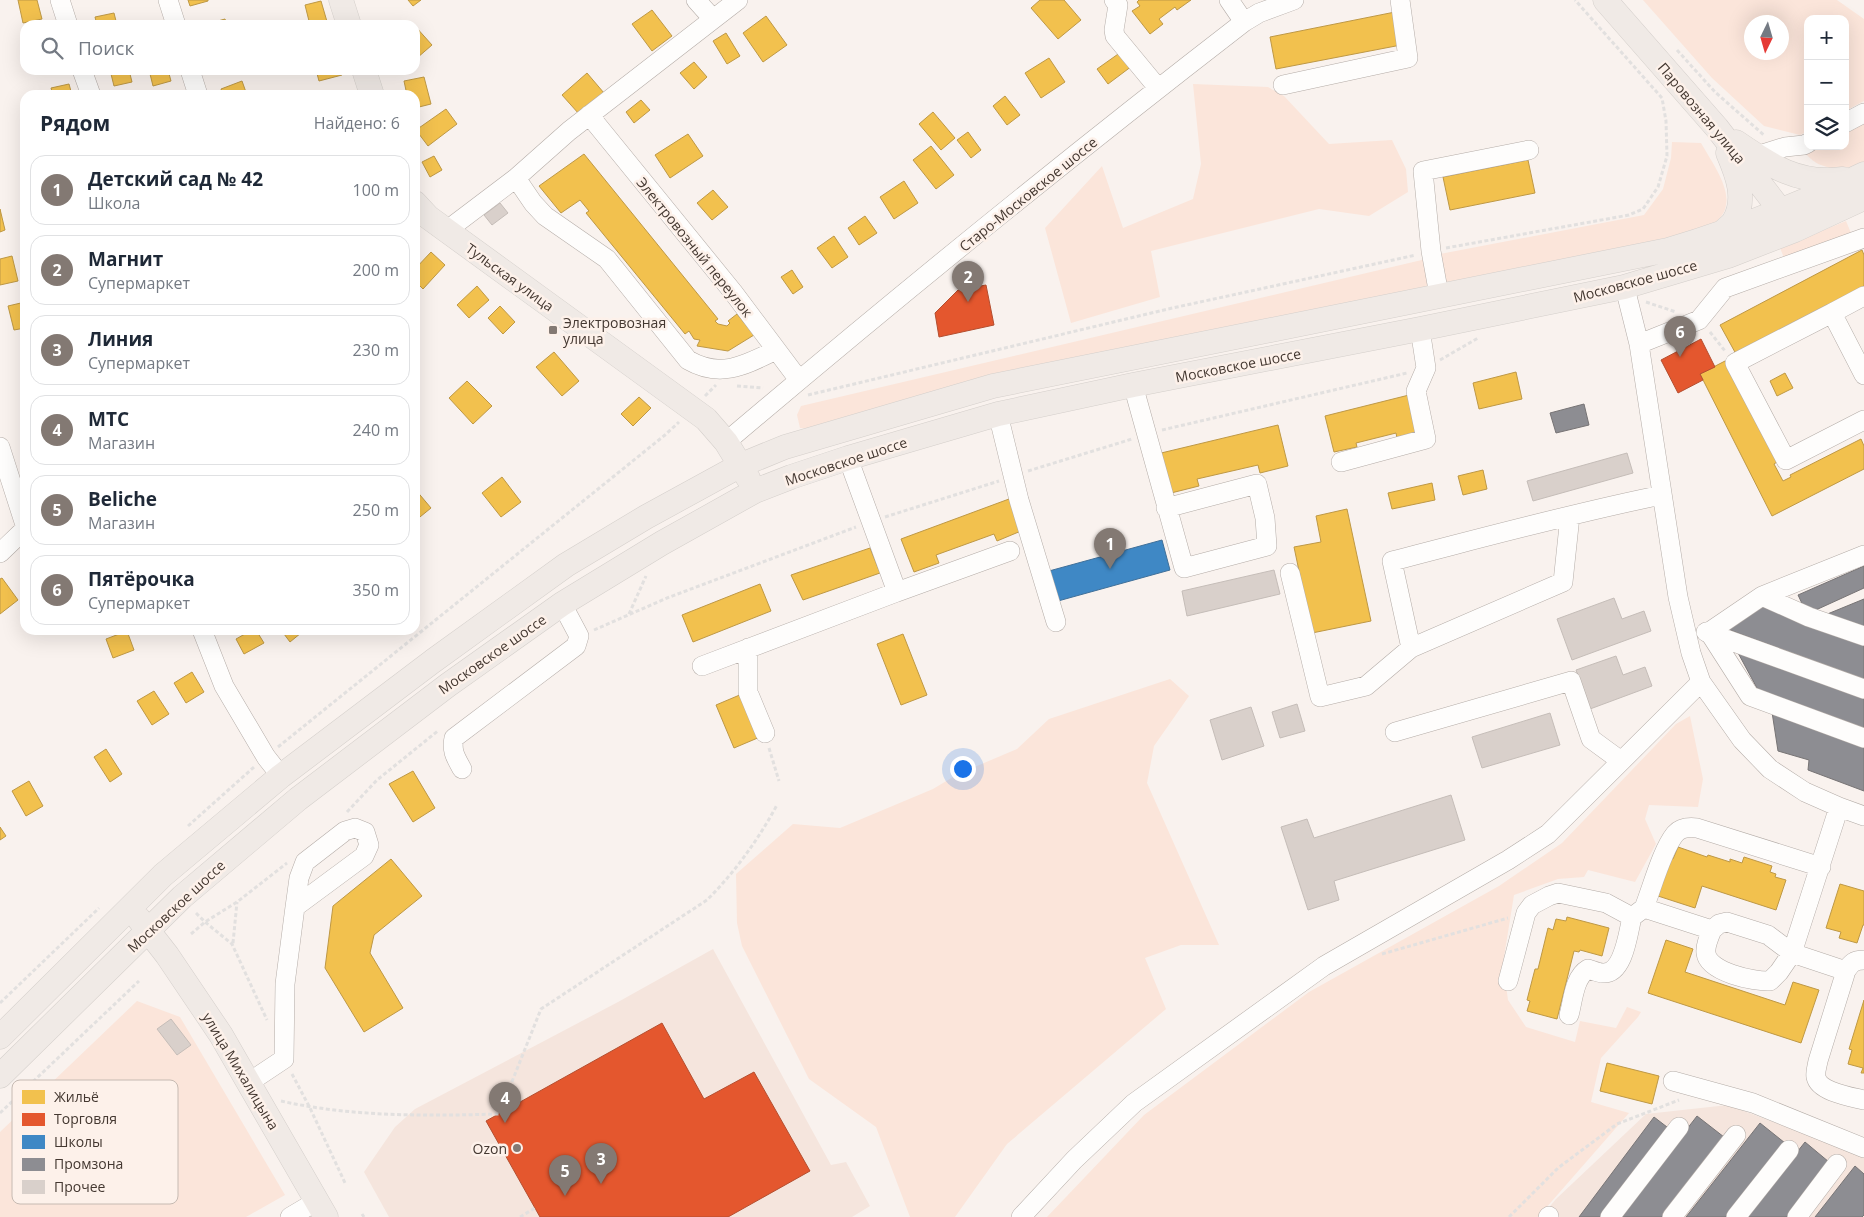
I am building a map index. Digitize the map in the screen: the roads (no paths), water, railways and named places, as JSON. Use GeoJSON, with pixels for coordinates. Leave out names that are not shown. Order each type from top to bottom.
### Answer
{"type":"FeatureCollection","features":[{"type":"Feature","properties":{"kind":"main road"},"geometry":{"type":"LineString","coordinates":[[341,0],[347,20]]}},
{"type":"Feature","properties":{"kind":"main road","name":"Паровозная улица"},"geometry":{"type":"LineString","coordinates":[[1605,0],[1717,128],[1789,220]]}},
{"type":"Feature","properties":{"kind":"main road"},"geometry":{"type":"LineString","coordinates":[[366,75],[370,90]]}},
{"type":"Feature","properties":{"kind":"main road"},"geometry":{"type":"LineString","coordinates":[[1717,128],[1756,156],[1787,173],[1813,179],[1862,183]]}},
{"type":"Feature","properties":{"kind":"main road"},"geometry":{"type":"LineString","coordinates":[[1717,128],[1735,170],[1740,191],[1734,221],[1720,235]]}},
{"type":"Feature","properties":{"kind":"main road","name":"Московское шоссе"},"geometry":{"type":"LineString","coordinates":[[0,1076],[182,897],[298,799],[448,685],[562,604],[662,543],[755,492],[791,477],[848,458],[998,414],[1133,385],[1624,287],[1728,256],[1789,220],[1862,183]]}},
{"type":"Feature","properties":{"kind":"main road","name":"Тульская улица"},"geometry":{"type":"LineString","coordinates":[[420,208],[428,217],[706,419],[726,442],[755,492]]}},
{"type":"Feature","properties":{"kind":"main road","name":"Московское шоссе"},"geometry":{"type":"LineString","coordinates":[[0,1037],[163,875],[281,776],[433,661],[566,565],[646,517],[741,465],[785,447],[993,386],[1668,250],[1720,235],[1789,220]]}},
{"type":"Feature","properties":{"kind":"main road","name":"улица Михалицына"},"geometry":{"type":"LineString","coordinates":[[129,909],[149,930],[168,955],[221,1035],[321,1209]]}},
{"type":"Feature","properties":{"kind":"street"},"geometry":{"type":"LineString","coordinates":[[60,0],[66,20]]}},
{"type":"Feature","properties":{"kind":"street"},"geometry":{"type":"LineString","coordinates":[[168,0],[174,20]]}},
{"type":"Feature","properties":{"kind":"street"},"geometry":{"type":"LineString","coordinates":[[696,0],[713,19]]}},
{"type":"Feature","properties":{"kind":"street"},"geometry":{"type":"LineString","coordinates":[[446,230],[516,178],[589,115],[738,0]]}},
{"type":"Feature","properties":{"kind":"street"},"geometry":{"type":"LineString","coordinates":[[1114,0],[1118,5],[1114,30],[1115,36],[1158,88]]}},
{"type":"Feature","properties":{"kind":"street"},"geometry":{"type":"LineString","coordinates":[[1229,0],[1244,22]]}},
{"type":"Feature","properties":{"kind":"street","name":"Старо-Московское шоссе"},"geometry":{"type":"LineString","coordinates":[[726,442],[799,380],[1158,88],[1244,22],[1259,13],[1294,0]]}},
{"type":"Feature","properties":{"kind":"street"},"geometry":{"type":"LineString","coordinates":[[1284,85],[1408,58],[1400,0]]}},
{"type":"Feature","properties":{"kind":"street"},"geometry":{"type":"LineString","coordinates":[[84,75],[88,90]]}},
{"type":"Feature","properties":{"kind":"street"},"geometry":{"type":"LineString","coordinates":[[192,75],[196,90]]}},
{"type":"Feature","properties":{"kind":"street"},"geometry":{"type":"LineString","coordinates":[[1849,121],[1864,113]]}},
{"type":"Feature","properties":{"kind":"street","name":"Электровозный переулок"},"geometry":{"type":"LineString","coordinates":[[589,115],[733,292],[799,380]]}},
{"type":"Feature","properties":{"kind":"street"},"geometry":{"type":"LineString","coordinates":[[1756,156],[1779,148],[1804,145]]}},
{"type":"Feature","properties":{"kind":"street"},"geometry":{"type":"LineString","coordinates":[[1439,295],[1431,251],[1423,171],[1529,150]]}},
{"type":"Feature","properties":{"kind":"street"},"geometry":{"type":"LineString","coordinates":[[516,178],[533,203],[545,216],[606,259],[688,360],[707,368],[724,370],[749,363],[776,350]]}},
{"type":"Feature","properties":{"kind":"street"},"geometry":{"type":"LineString","coordinates":[[1639,344],[1699,320],[1725,288],[1864,238]]}},
{"type":"Feature","properties":{"kind":"street"},"geometry":{"type":"LineString","coordinates":[[1624,287],[1639,344],[1678,597],[1701,682],[1742,740],[1770,769],[1805,792],[1864,816]]}},
{"type":"Feature","properties":{"kind":"street"},"geometry":{"type":"LineString","coordinates":[[1864,296],[1735,363],[1786,460],[1864,420]]}},
{"type":"Feature","properties":{"kind":"street"},"geometry":{"type":"LineString","coordinates":[[1832,313],[1864,375]]}},
{"type":"Feature","properties":{"kind":"street"},"geometry":{"type":"LineString","coordinates":[[1341,462],[1426,439],[1416,390],[1426,368],[1420,329]]}},
{"type":"Feature","properties":{"kind":"street"},"geometry":{"type":"LineString","coordinates":[[1133,385],[1166,508],[1184,568],[1267,546],[1266,518],[1257,484],[1166,508]]}},
{"type":"Feature","properties":{"kind":"street"},"geometry":{"type":"LineString","coordinates":[[998,414],[1019,500],[1056,622]]}},
{"type":"Feature","properties":{"kind":"street"},"geometry":{"type":"LineString","coordinates":[[0,447],[20,509]]}},
{"type":"Feature","properties":{"kind":"street"},"geometry":{"type":"LineString","coordinates":[[848,458],[897,592]]}},
{"type":"Feature","properties":{"kind":"street"},"geometry":{"type":"LineString","coordinates":[[1411,648],[1392,560],[1621,503],[1662,495]]}},
{"type":"Feature","properties":{"kind":"street"},"geometry":{"type":"LineString","coordinates":[[1290,573],[1320,697],[1366,686],[1411,648],[1563,582],[1570,516]]}},
{"type":"Feature","properties":{"kind":"street"},"geometry":{"type":"LineString","coordinates":[[0,554],[20,535]]}},
{"type":"Feature","properties":{"kind":"street"},"geometry":{"type":"LineString","coordinates":[[702,666],[1010,551]]}},
{"type":"Feature","properties":{"kind":"street"},"geometry":{"type":"LineString","coordinates":[[1709,632],[1762,596],[1864,555]]}},
{"type":"Feature","properties":{"kind":"street"},"geometry":{"type":"LineString","coordinates":[[1762,596],[1809,617],[1864,636]]}},
{"type":"Feature","properties":{"kind":"street"},"geometry":{"type":"LineString","coordinates":[[462,769],[454,754],[452,746],[454,738],[576,646],[579,636],[562,604]]}},
{"type":"Feature","properties":{"kind":"street"},"geometry":{"type":"LineString","coordinates":[[1686,628],[1709,632],[1864,689]]}},
{"type":"Feature","properties":{"kind":"street"},"geometry":{"type":"LineString","coordinates":[[1709,632],[1750,696],[1864,738]]}},
{"type":"Feature","properties":{"kind":"street"},"geometry":{"type":"LineString","coordinates":[[204,635],[224,686],[266,757],[281,776]]}},
{"type":"Feature","properties":{"kind":"street"},"geometry":{"type":"LineString","coordinates":[[748,648],[748,692],[765,733]]}},
{"type":"Feature","properties":{"kind":"street"},"geometry":{"type":"LineString","coordinates":[[1395,732],[1572,681],[1591,739],[1621,761]]}},
{"type":"Feature","properties":{"kind":"street"},"geometry":{"type":"LineString","coordinates":[[1021,1217],[1074,1160],[1134,1103],[1324,966],[1508,860],[1548,834],[1701,682]]}},
{"type":"Feature","properties":{"kind":"street"},"geometry":{"type":"LineString","coordinates":[[1839,807],[1792,952],[1779,972],[1770,981],[1757,981],[1715,968],[1707,960],[1705,951],[1712,930],[1719,924],[1727,922],[1768,935],[1792,952],[1846,971]]}},
{"type":"Feature","properties":{"kind":"street"},"geometry":{"type":"LineString","coordinates":[[1569,1016],[1578,979],[1582,972],[1588,969],[1604,973],[1613,970],[1620,962],[1638,912],[1665,853],[1676,833],[1686,827],[1697,828],[1821,867]]}},
{"type":"Feature","properties":{"kind":"street"},"geometry":{"type":"LineString","coordinates":[[1508,981],[1526,913],[1532,905],[1549,896],[1558,894],[1606,903],[1712,930]]}},
{"type":"Feature","properties":{"kind":"street"},"geometry":{"type":"LineString","coordinates":[[248,1083],[284,1059],[285,984],[295,907]]}},
{"type":"Feature","properties":{"kind":"street"},"geometry":{"type":"LineString","coordinates":[[1864,960],[1851,963],[1846,971],[1818,1061],[1816,1079],[1829,1090],[1864,1100]]}},
{"type":"Feature","properties":{"kind":"street"},"geometry":{"type":"LineString","coordinates":[[1673,1081],[1753,1103],[1864,1148]]}},
{"type":"Feature","properties":{"kind":"street"},"geometry":{"type":"LineString","coordinates":[[1610,1217],[1679,1127]]}},
{"type":"Feature","properties":{"kind":"street"},"geometry":{"type":"LineString","coordinates":[[1672,1217],[1736,1135]]}},
{"type":"Feature","properties":{"kind":"street"},"geometry":{"type":"LineString","coordinates":[[1736,1217],[1789,1150]]}},
{"type":"Feature","properties":{"kind":"street"},"geometry":{"type":"LineString","coordinates":[[1797,1217],[1837,1164]]}},
{"type":"Feature","properties":{"kind":"street"},"geometry":{"type":"LineString","coordinates":[[290,1217],[321,1209]]}},
{"type":"Feature","properties":{"kind":"place","name":"Магнит"},"geometry":{"type":"Point","coordinates":[968,302]}},
{"type":"Feature","properties":{"kind":"place","name":"Электровозная улица"},"geometry":{"type":"Point","coordinates":[553,330]}},
{"type":"Feature","properties":{"kind":"place","name":"Пятёрочка"},"geometry":{"type":"Point","coordinates":[1680,357]}},
{"type":"Feature","properties":{"kind":"place","name":"Детский сад № 42"},"geometry":{"type":"Point","coordinates":[1110,569]}},
{"type":"Feature","properties":{"kind":"place","name":"МТС"},"geometry":{"type":"Point","coordinates":[505,1123]}},
{"type":"Feature","properties":{"kind":"place","name":"Ozon"},"geometry":{"type":"Point","coordinates":[517,1148]}},
{"type":"Feature","properties":{"kind":"place","name":"Линия"},"geometry":{"type":"Point","coordinates":[601,1184]}},
{"type":"Feature","properties":{"kind":"place","name":"Beliche"},"geometry":{"type":"Point","coordinates":[565,1196]}}]}
